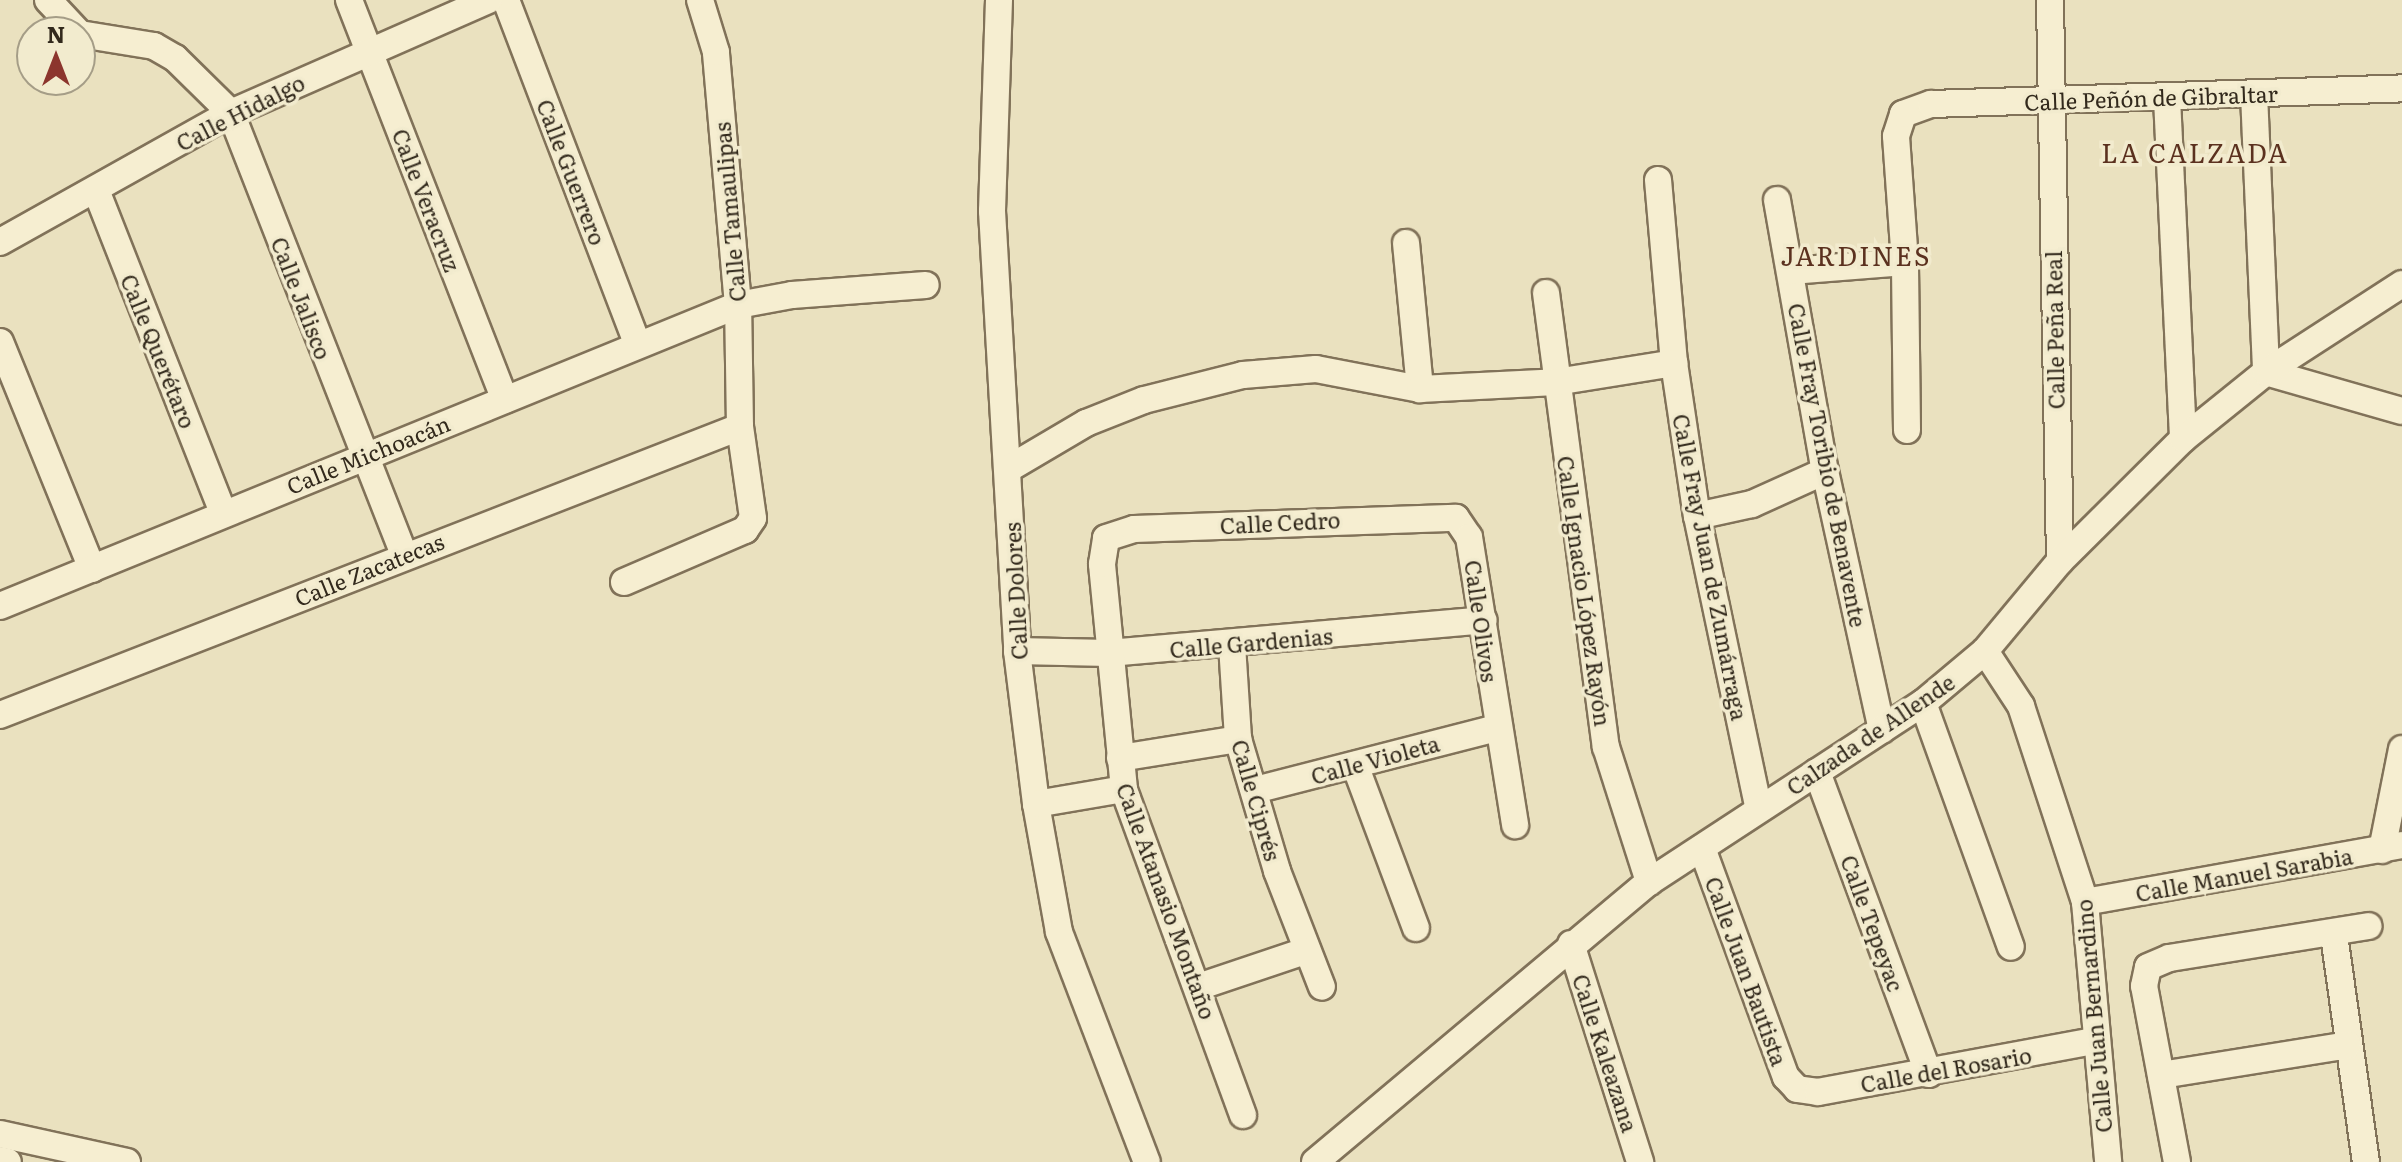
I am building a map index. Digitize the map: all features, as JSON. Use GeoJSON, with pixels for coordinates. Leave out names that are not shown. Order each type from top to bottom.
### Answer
{"type":"FeatureCollection","features":[{"type":"Feature","properties":{"kind":"street"},"geometry":{"type":"LineString","coordinates":[[48,0],[63,16]]}},
{"type":"Feature","properties":{"kind":"street","name":"Calle Veracruz"},"geometry":{"type":"LineString","coordinates":[[349,0],[505,400]]}},
{"type":"Feature","properties":{"kind":"street","name":"Calle Hidalgo"},"geometry":{"type":"LineString","coordinates":[[0,242],[231,113],[369,49],[488,0]]}},
{"type":"Feature","properties":{"kind":"street","name":"Calle Guerrero"},"geometry":{"type":"LineString","coordinates":[[506,0],[638,345]]}},
{"type":"Feature","properties":{"kind":"street","name":"Calle Tamaulipas"},"geometry":{"type":"LineString","coordinates":[[624,582],[750,525],[753,508],[740,427],[738,305],[716,52],[700,0]]}},
{"type":"Feature","properties":{"kind":"street","name":"Calle Dolores"},"geometry":{"type":"LineString","coordinates":[[999,0],[992,211],[1017,651],[1036,804],[1059,932],[1147,1162]]}},
{"type":"Feature","properties":{"kind":"street","name":"Calle Peña Real"},"geometry":{"type":"LineString","coordinates":[[2050,0],[2049,100],[2060,561]]}},
{"type":"Feature","properties":{"kind":"street","name":"Calle Jalisco"},"geometry":{"type":"LineString","coordinates":[[96,36],[154,46],[175,58],[231,113],[404,555]]}},
{"type":"Feature","properties":{"kind":"street","name":"Calle Peñón de Gibraltar"},"geometry":{"type":"LineString","coordinates":[[1905,262],[1896,136],[1903,114],[1931,104],[2402,88]]}},
{"type":"Feature","properties":{"kind":"street"},"geometry":{"type":"LineString","coordinates":[[2254,94],[2266,372],[2402,411]]}},
{"type":"Feature","properties":{"kind":"street"},"geometry":{"type":"LineString","coordinates":[[2167,98],[2183,439]]}},
{"type":"Feature","properties":{"kind":"street","name":"Calle Fray Juan de Zumárraga"},"geometry":{"type":"LineString","coordinates":[[1658,180],[1674,363],[1697,516],[1759,809]]}},
{"type":"Feature","properties":{"kind":"street","name":"Calle Querétaro"},"geometry":{"type":"LineString","coordinates":[[96,190],[223,512]]}},
{"type":"Feature","properties":{"kind":"street","name":"Calle Fray Toribio de Benavente"},"geometry":{"type":"LineString","coordinates":[[1777,200],[1825,471],[1882,730]]}},
{"type":"Feature","properties":{"kind":"street"},"geometry":{"type":"LineString","coordinates":[[1406,243],[1420,389]]}},
{"type":"Feature","properties":{"kind":"street"},"geometry":{"type":"LineString","coordinates":[[1791,271],[1905,262],[1907,430]]}},
{"type":"Feature","properties":{"kind":"street","name":"Calzada de Allende"},"geometry":{"type":"LineString","coordinates":[[1315,1162],[1571,944],[1649,882],[1923,703],[1985,651],[2060,561],[2183,439],[2266,372],[2402,284]]}},
{"type":"Feature","properties":{"kind":"street","name":"Calle Michoacán"},"geometry":{"type":"LineString","coordinates":[[0,606],[223,512],[738,305],[792,295],[926,285]]}},
{"type":"Feature","properties":{"kind":"street","name":"Calle Ignacio López Rayón"},"geometry":{"type":"LineString","coordinates":[[1546,293],[1606,747],[1649,882]]}},
{"type":"Feature","properties":{"kind":"street"},"geometry":{"type":"LineString","coordinates":[[0,342],[92,569]]}},
{"type":"Feature","properties":{"kind":"street"},"geometry":{"type":"LineString","coordinates":[[1008,469],[1086,423],[1144,400],[1243,375],[1316,369],[1420,389],[1556,382],[1674,363]]}},
{"type":"Feature","properties":{"kind":"street","name":"Calle Zacatecas"},"geometry":{"type":"LineString","coordinates":[[0,715],[404,555],[740,427]]}},
{"type":"Feature","properties":{"kind":"street"},"geometry":{"type":"LineString","coordinates":[[1697,516],[1752,504],[1825,471]]}},
{"type":"Feature","properties":{"kind":"street","name":"Calle Cedro"},"geometry":{"type":"LineString","coordinates":[[1106,538],[1134,529],[1456,518]]}},
{"type":"Feature","properties":{"kind":"street","name":"Calle Olivos"},"geometry":{"type":"LineString","coordinates":[[1456,518],[1469,537],[1484,620],[1496,728],[1515,825]]}},
{"type":"Feature","properties":{"kind":"street","name":"Calle Atanasio Montaño"},"geometry":{"type":"LineString","coordinates":[[1106,538],[1102,564],[1124,789],[1243,1115]]}},
{"type":"Feature","properties":{"kind":"street","name":"Calle Gardenias"},"geometry":{"type":"LineString","coordinates":[[1017,651],[1109,653],[1232,645],[1484,620]]}},
{"type":"Feature","properties":{"kind":"street","name":"Calle Ciprés"},"geometry":{"type":"LineString","coordinates":[[1232,645],[1238,739],[1305,951],[1322,987]]}},
{"type":"Feature","properties":{"kind":"street","name":"Calle Juan Bernardino"},"geometry":{"type":"LineString","coordinates":[[1985,651],[2021,706],[2085,902],[2094,1041],[2108,1162]]}},
{"type":"Feature","properties":{"kind":"street"},"geometry":{"type":"LineString","coordinates":[[1923,703],[2011,947]]}},
{"type":"Feature","properties":{"kind":"street","name":"Calle Violeta"},"geometry":{"type":"LineString","coordinates":[[1255,790],[1496,728]]}},
{"type":"Feature","properties":{"kind":"street"},"geometry":{"type":"LineString","coordinates":[[1120,758],[1238,739]]}},
{"type":"Feature","properties":{"kind":"street"},"geometry":{"type":"LineString","coordinates":[[2392,847],[2402,749]]}},
{"type":"Feature","properties":{"kind":"street"},"geometry":{"type":"LineString","coordinates":[[1355,765],[1416,928]]}},
{"type":"Feature","properties":{"kind":"street","name":"Calle Tepeyac"},"geometry":{"type":"LineString","coordinates":[[1817,772],[1929,1074]]}},
{"type":"Feature","properties":{"kind":"street"},"geometry":{"type":"LineString","coordinates":[[1036,804],[1124,789]]}},
{"type":"Feature","properties":{"kind":"street","name":"Calle Manuel Sarabia"},"geometry":{"type":"LineString","coordinates":[[2085,902],[2392,847]]}},
{"type":"Feature","properties":{"kind":"street","name":"Calle Juan Bautista"},"geometry":{"type":"LineString","coordinates":[[1702,848],[1786,1077],[1797,1089]]}},
{"type":"Feature","properties":{"kind":"street"},"geometry":{"type":"LineString","coordinates":[[2177,1162],[2144,986],[2148,967],[2169,958],[2334,935],[2368,926]]}},
{"type":"Feature","properties":{"kind":"street"},"geometry":{"type":"LineString","coordinates":[[2334,935],[2365,1162]]}},
{"type":"Feature","properties":{"kind":"street","name":"Calle Kaleazana"},"geometry":{"type":"LineString","coordinates":[[1571,944],[1640,1162]]}},
{"type":"Feature","properties":{"kind":"street"},"geometry":{"type":"LineString","coordinates":[[1198,987],[1305,951]]}},
{"type":"Feature","properties":{"kind":"street","name":"Calle del Rosario"},"geometry":{"type":"LineString","coordinates":[[1797,1089],[1818,1092],[1929,1074],[2094,1041]]}},
{"type":"Feature","properties":{"kind":"street"},"geometry":{"type":"LineString","coordinates":[[2161,1075],[2348,1045]]}},
{"type":"Feature","properties":{"kind":"street"},"geometry":{"type":"LineString","coordinates":[[0,1134],[58,1154],[127,1162]]}},
{"type":"Feature","properties":{"kind":"street"},"geometry":{"type":"LineString","coordinates":[[0,1160],[8,1162]]}},
{"type":"Feature","properties":{"kind":"district","name":"LA CALZADA"},"geometry":{"type":"Point","coordinates":[2195,152]}},
{"type":"Feature","properties":{"kind":"district","name":"JARDINES"},"geometry":{"type":"Point","coordinates":[1856,255]}}]}
